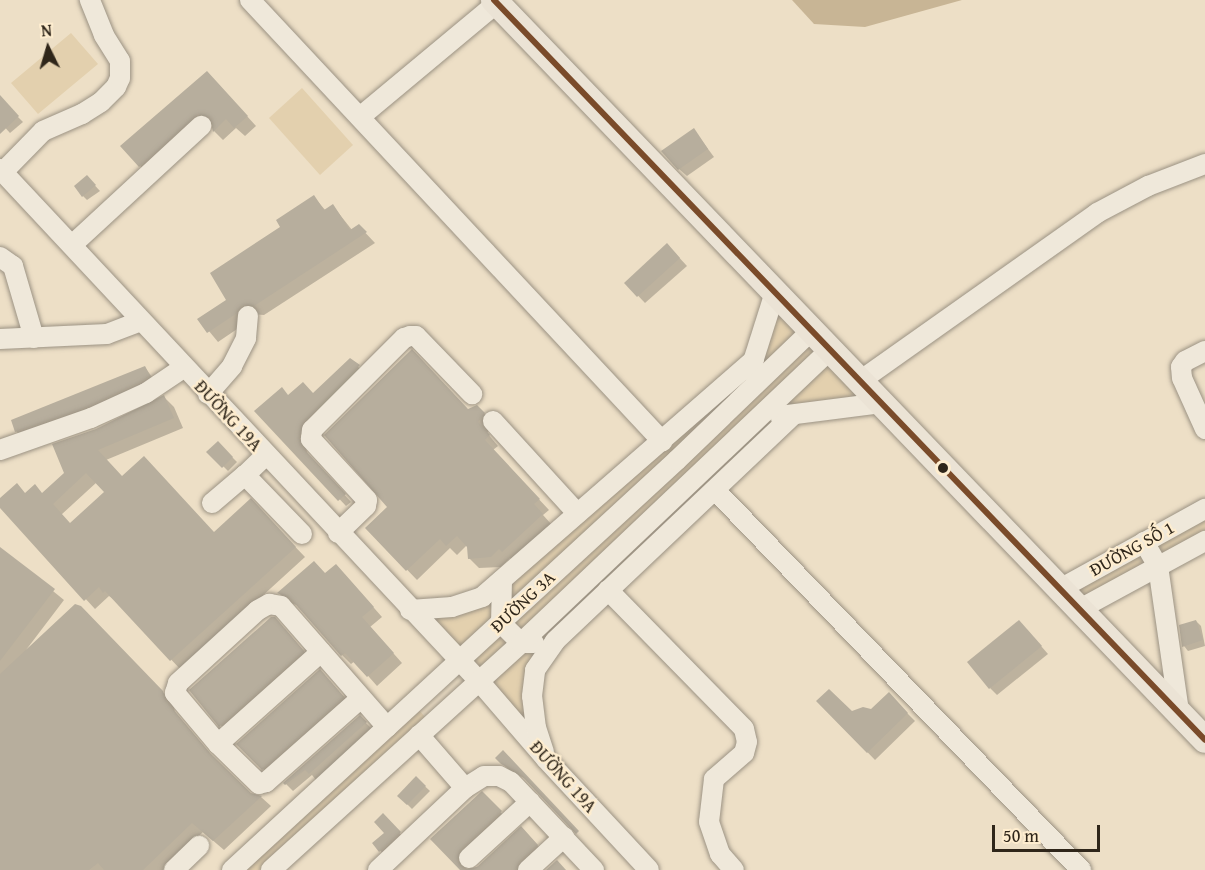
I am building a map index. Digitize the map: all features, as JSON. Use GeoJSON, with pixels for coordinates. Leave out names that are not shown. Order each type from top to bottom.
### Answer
{"type":"FeatureCollection","features":[{"type":"Feature","properties":{"kind":"main road"},"geometry":{"type":"LineString","coordinates":[[496,2],[1078,610],[1204,738]]}},
{"type":"Feature","properties":{"kind":"street"},"geometry":{"type":"LineString","coordinates":[[1,170],[43,131],[82,114],[101,102],[116,87],[120,78],[120,61],[104,35],[90,0]]}},
{"type":"Feature","properties":{"kind":"street"},"geometry":{"type":"LineString","coordinates":[[250,0],[662,441]]}},
{"type":"Feature","properties":{"kind":"street"},"geometry":{"type":"LineString","coordinates":[[360,117],[496,2]]}},
{"type":"Feature","properties":{"kind":"street"},"geometry":{"type":"LineString","coordinates":[[72,245],[201,126]]}},
{"type":"Feature","properties":{"kind":"street"},"geometry":{"type":"LineString","coordinates":[[860,381],[1097,213],[1148,186],[1205,164]]}},
{"type":"Feature","properties":{"kind":"street","name":"ĐƯỜNG 19A"},"geometry":{"type":"LineString","coordinates":[[1,170],[183,368],[479,681],[546,759],[649,870]]}},
{"type":"Feature","properties":{"kind":"street"},"geometry":{"type":"LineString","coordinates":[[0,257],[13,266],[34,338]]}},
{"type":"Feature","properties":{"kind":"street"},"geometry":{"type":"LineString","coordinates":[[741,399],[776,292]]}},
{"type":"Feature","properties":{"kind":"street"},"geometry":{"type":"LineString","coordinates":[[208,394],[232,366],[246,338],[248,316]]}},
{"type":"Feature","properties":{"kind":"street"},"geometry":{"type":"LineString","coordinates":[[0,339],[107,334],[141,321]]}},
{"type":"Feature","properties":{"kind":"street","name":"ĐƯỜNG 3A"},"geometry":{"type":"LineString","coordinates":[[232,870],[501,623],[812,330]]}},
{"type":"Feature","properties":{"kind":"street"},"geometry":{"type":"LineString","coordinates":[[338,533],[366,506],[367,500],[311,439],[312,430],[404,338],[410,336],[416,336],[472,394]]}},
{"type":"Feature","properties":{"kind":"street","name":"ĐƯỜNG 3A"},"geometry":{"type":"LineString","coordinates":[[272,870],[521,644],[830,350]]}},
{"type":"Feature","properties":{"kind":"street"},"geometry":{"type":"LineString","coordinates":[[1205,351],[1185,361],[1181,367],[1182,378],[1205,429]]}},
{"type":"Feature","properties":{"kind":"street","name":"ĐƯỜNG 3A"},"geometry":{"type":"LineString","coordinates":[[410,610],[452,607],[482,597],[754,360]]}},
{"type":"Feature","properties":{"kind":"street"},"geometry":{"type":"LineString","coordinates":[[0,450],[90,418],[146,393],[183,368]]}},
{"type":"Feature","properties":{"kind":"street"},"geometry":{"type":"LineString","coordinates":[[759,418],[881,403]]}},
{"type":"Feature","properties":{"kind":"street"},"geometry":{"type":"LineString","coordinates":[[546,759],[536,728],[532,696],[535,670],[555,641],[793,415]]}},
{"type":"Feature","properties":{"kind":"street"},"geometry":{"type":"LineString","coordinates":[[493,421],[578,513]]}},
{"type":"Feature","properties":{"kind":"street"},"geometry":{"type":"LineString","coordinates":[[212,503],[266,455]]}},
{"type":"Feature","properties":{"kind":"street"},"geometry":{"type":"LineString","coordinates":[[245,475],[302,534]]}},
{"type":"Feature","properties":{"kind":"street"},"geometry":{"type":"LineString","coordinates":[[715,490],[1081,870]]}},
{"type":"Feature","properties":{"kind":"street","name":"ĐƯỜNG SỐ 1"},"geometry":{"type":"LineString","coordinates":[[1059,590],[1205,510]]}},
{"type":"Feature","properties":{"kind":"street","name":"ĐƯỜNG SỐ 1"},"geometry":{"type":"LineString","coordinates":[[1078,610],[1205,541]]}},
{"type":"Feature","properties":{"kind":"street"},"geometry":{"type":"LineString","coordinates":[[1144,542],[1158,566],[1179,712]]}},
{"type":"Feature","properties":{"kind":"street"},"geometry":{"type":"LineString","coordinates":[[502,580],[501,623],[521,644],[555,641]]}},
{"type":"Feature","properties":{"kind":"street"},"geometry":{"type":"LineString","coordinates":[[608,590],[744,729],[747,742],[744,753],[714,779],[709,822],[720,854],[734,870]]}},
{"type":"Feature","properties":{"kind":"street"},"geometry":{"type":"LineString","coordinates":[[361,699],[266,782],[259,784],[177,699],[176,687],[258,610],[269,604],[281,606],[387,727]]}},
{"type":"Feature","properties":{"kind":"street"},"geometry":{"type":"LineString","coordinates":[[218,744],[321,652]]}},
{"type":"Feature","properties":{"kind":"street"},"geometry":{"type":"LineString","coordinates":[[419,735],[465,788]]}},
{"type":"Feature","properties":{"kind":"street"},"geometry":{"type":"LineString","coordinates":[[378,870],[465,788],[484,776],[499,776],[511,782],[594,870]]}},
{"type":"Feature","properties":{"kind":"street"},"geometry":{"type":"LineString","coordinates":[[469,858],[530,802]]}},
{"type":"Feature","properties":{"kind":"street"},"geometry":{"type":"LineString","coordinates":[[528,870],[564,837]]}},
{"type":"Feature","properties":{"kind":"street"},"geometry":{"type":"LineString","coordinates":[[174,870],[199,846]]}},
{"type":"Feature","properties":{"kind":"shaded area"},"geometry":{"type":"Polygon","coordinates":[[[792,0],[962,0],[865,27],[814,24],[792,0]]]}},
{"type":"Feature","properties":{"kind":"shaded area"},"geometry":{"type":"Polygon","coordinates":[[[71,33],[98,64],[38,114],[11,83],[71,33]]]}},
{"type":"Feature","properties":{"kind":"shaded area"},"geometry":{"type":"Polygon","coordinates":[[[302,88],[353,145],[320,175],[269,118],[302,88]]]}},
{"type":"Feature","properties":{"kind":"shaded area"},"geometry":{"type":"Polygon","coordinates":[[[779,308],[800,330],[753,376],[779,308]]]}},
{"type":"Feature","properties":{"kind":"shaded area"},"geometry":{"type":"Polygon","coordinates":[[[811,342],[818,350],[518,634],[510,625],[811,342]]]}},
{"type":"Feature","properties":{"kind":"shaded area"},"geometry":{"type":"Polygon","coordinates":[[[829,362],[864,398],[778,411],[829,362]]]}},
{"type":"Feature","properties":{"kind":"shaded area"},"geometry":{"type":"Polygon","coordinates":[[[741,382],[738,390],[505,608],[506,588],[741,382]]]}},
{"type":"Feature","properties":{"kind":"shaded area"},"geometry":{"type":"Polygon","coordinates":[[[774,421],[548,637],[539,637],[767,422],[774,421]]]}},
{"type":"Feature","properties":{"kind":"shaded area"},"geometry":{"type":"Polygon","coordinates":[[[1205,515],[1205,535],[1160,559],[1151,544],[1205,515]]]}},
{"type":"Feature","properties":{"kind":"shaded area"},"geometry":{"type":"Polygon","coordinates":[[[1142,549],[1151,564],[1081,602],[1069,590],[1142,549]]]}},
{"type":"Feature","properties":{"kind":"shaded area"},"geometry":{"type":"Polygon","coordinates":[[[495,596],[496,616],[453,655],[421,619],[495,596]]]}},
{"type":"Feature","properties":{"kind":"shaded area"},"geometry":{"type":"Polygon","coordinates":[[[503,631],[512,641],[473,677],[464,667],[503,631]]]}},
{"type":"Feature","properties":{"kind":"shaded area"},"geometry":{"type":"Polygon","coordinates":[[[541,647],[528,730],[485,687],[528,648],[541,647]]]}},
{"type":"Feature","properties":{"kind":"shaded area"},"geometry":{"type":"Polygon","coordinates":[[[418,709],[426,718],[259,870],[244,870],[418,709]]]}},
{"type":"Feature","properties":{"kind":"building"},"geometry":{"type":"Polygon","coordinates":[[[207,71],[248,116],[234,128],[226,119],[213,132],[210,118],[198,114],[139,167],[120,146],[207,71]]]}},
{"type":"Feature","properties":{"kind":"building"},"geometry":{"type":"Polygon","coordinates":[[[0,95],[19,116],[0,134],[0,95]]]}},
{"type":"Feature","properties":{"kind":"building"},"geometry":{"type":"Polygon","coordinates":[[[694,128],[708,149],[678,170],[661,151],[694,128]]]}},
{"type":"Feature","properties":{"kind":"building"},"geometry":{"type":"Polygon","coordinates":[[[87,175],[96,185],[82,197],[74,186],[87,175]]]}},
{"type":"Feature","properties":{"kind":"building"},"geometry":{"type":"Polygon","coordinates":[[[314,195],[324,210],[333,204],[350,230],[359,224],[367,232],[254,306],[242,305],[237,313],[207,333],[197,319],[226,300],[210,273],[280,227],[276,220],[314,195]]]}},
{"type":"Feature","properties":{"kind":"building"},"geometry":{"type":"Polygon","coordinates":[[[667,243],[680,258],[637,297],[624,283],[667,243]]]}},
{"type":"Feature","properties":{"kind":"building"},"geometry":{"type":"Polygon","coordinates":[[[412,349],[468,409],[477,405],[485,413],[478,422],[490,435],[485,440],[540,499],[534,504],[543,514],[502,552],[499,549],[491,557],[468,559],[467,547],[457,536],[446,546],[440,539],[406,571],[365,528],[387,507],[324,435],[412,349]]]}},
{"type":"Feature","properties":{"kind":"building"},"geometry":{"type":"Polygon","coordinates":[[[350,358],[360,365],[304,422],[299,438],[302,447],[346,494],[338,501],[254,411],[282,387],[288,395],[303,382],[313,393],[350,358]]]}},
{"type":"Feature","properties":{"kind":"building"},"geometry":{"type":"Polygon","coordinates":[[[145,366],[150,376],[140,382],[87,407],[15,432],[11,420],[145,366]]]}},
{"type":"Feature","properties":{"kind":"building"},"geometry":{"type":"Polygon","coordinates":[[[164,395],[174,418],[98,450],[122,476],[144,456],[214,532],[251,498],[296,547],[170,661],[105,591],[103,593],[99,587],[84,601],[0,508],[0,498],[17,483],[25,493],[35,484],[42,493],[64,473],[52,444],[96,429],[164,395]],[[86,473],[53,504],[70,523],[104,492],[86,473]]]}},
{"type":"Feature","properties":{"kind":"building"},"geometry":{"type":"Polygon","coordinates":[[[218,441],[233,457],[222,468],[206,452],[218,441]]]}},
{"type":"Feature","properties":{"kind":"building"},"geometry":{"type":"Polygon","coordinates":[[[0,547],[55,589],[0,661],[0,547]]]}},
{"type":"Feature","properties":{"kind":"building"},"geometry":{"type":"Polygon","coordinates":[[[314,561],[325,573],[336,564],[374,607],[362,617],[394,653],[367,677],[345,653],[341,656],[290,598],[277,593],[314,561]]]}},
{"type":"Feature","properties":{"kind":"building"},"geometry":{"type":"Polygon","coordinates":[[[75,604],[81,606],[163,691],[166,701],[210,753],[251,793],[262,796],[213,841],[192,823],[143,870],[104,870],[98,863],[89,870],[0,870],[0,674],[75,604]]]}},
{"type":"Feature","properties":{"kind":"building"},"geometry":{"type":"Polygon","coordinates":[[[271,617],[275,617],[304,651],[219,727],[189,690],[271,617]]]}},
{"type":"Feature","properties":{"kind":"building"},"geometry":{"type":"Polygon","coordinates":[[[1019,620],[1042,646],[989,689],[967,662],[1019,620]]]}},
{"type":"Feature","properties":{"kind":"building"},"geometry":{"type":"Polygon","coordinates":[[[1196,620],[1203,640],[1182,647],[1179,625],[1196,620]]]}},
{"type":"Feature","properties":{"kind":"building"},"geometry":{"type":"Polygon","coordinates":[[[320,669],[344,697],[262,770],[236,744],[320,669]]]}},
{"type":"Feature","properties":{"kind":"building"},"geometry":{"type":"Polygon","coordinates":[[[829,689],[852,711],[863,707],[871,709],[889,692],[908,713],[867,753],[816,701],[829,689]]]}},
{"type":"Feature","properties":{"kind":"building"},"geometry":{"type":"Polygon","coordinates":[[[360,715],[367,722],[309,774],[305,770],[285,785],[283,783],[360,715]]]}},
{"type":"Feature","properties":{"kind":"building"},"geometry":{"type":"Polygon","coordinates":[[[503,750],[579,831],[576,834],[520,774],[501,764],[495,758],[503,750]]]}},
{"type":"Feature","properties":{"kind":"building"},"geometry":{"type":"Polygon","coordinates":[[[416,776],[426,786],[407,805],[397,796],[416,776]]]}},
{"type":"Feature","properties":{"kind":"building"},"geometry":{"type":"Polygon","coordinates":[[[482,791],[502,811],[461,849],[457,861],[465,869],[477,867],[521,826],[538,845],[520,861],[516,870],[460,870],[430,839],[482,791]]]}},
{"type":"Feature","properties":{"kind":"building"},"geometry":{"type":"Polygon","coordinates":[[[383,813],[401,832],[379,852],[372,843],[384,833],[374,822],[383,813]]]}},
{"type":"Feature","properties":{"kind":"building"},"geometry":{"type":"Polygon","coordinates":[[[557,860],[566,870],[546,870],[557,860]]]}},
{"type":"Feature","properties":{"kind":"transit line"},"geometry":{"type":"LineString","coordinates":[[494,0],[1205,740]]}}]}
